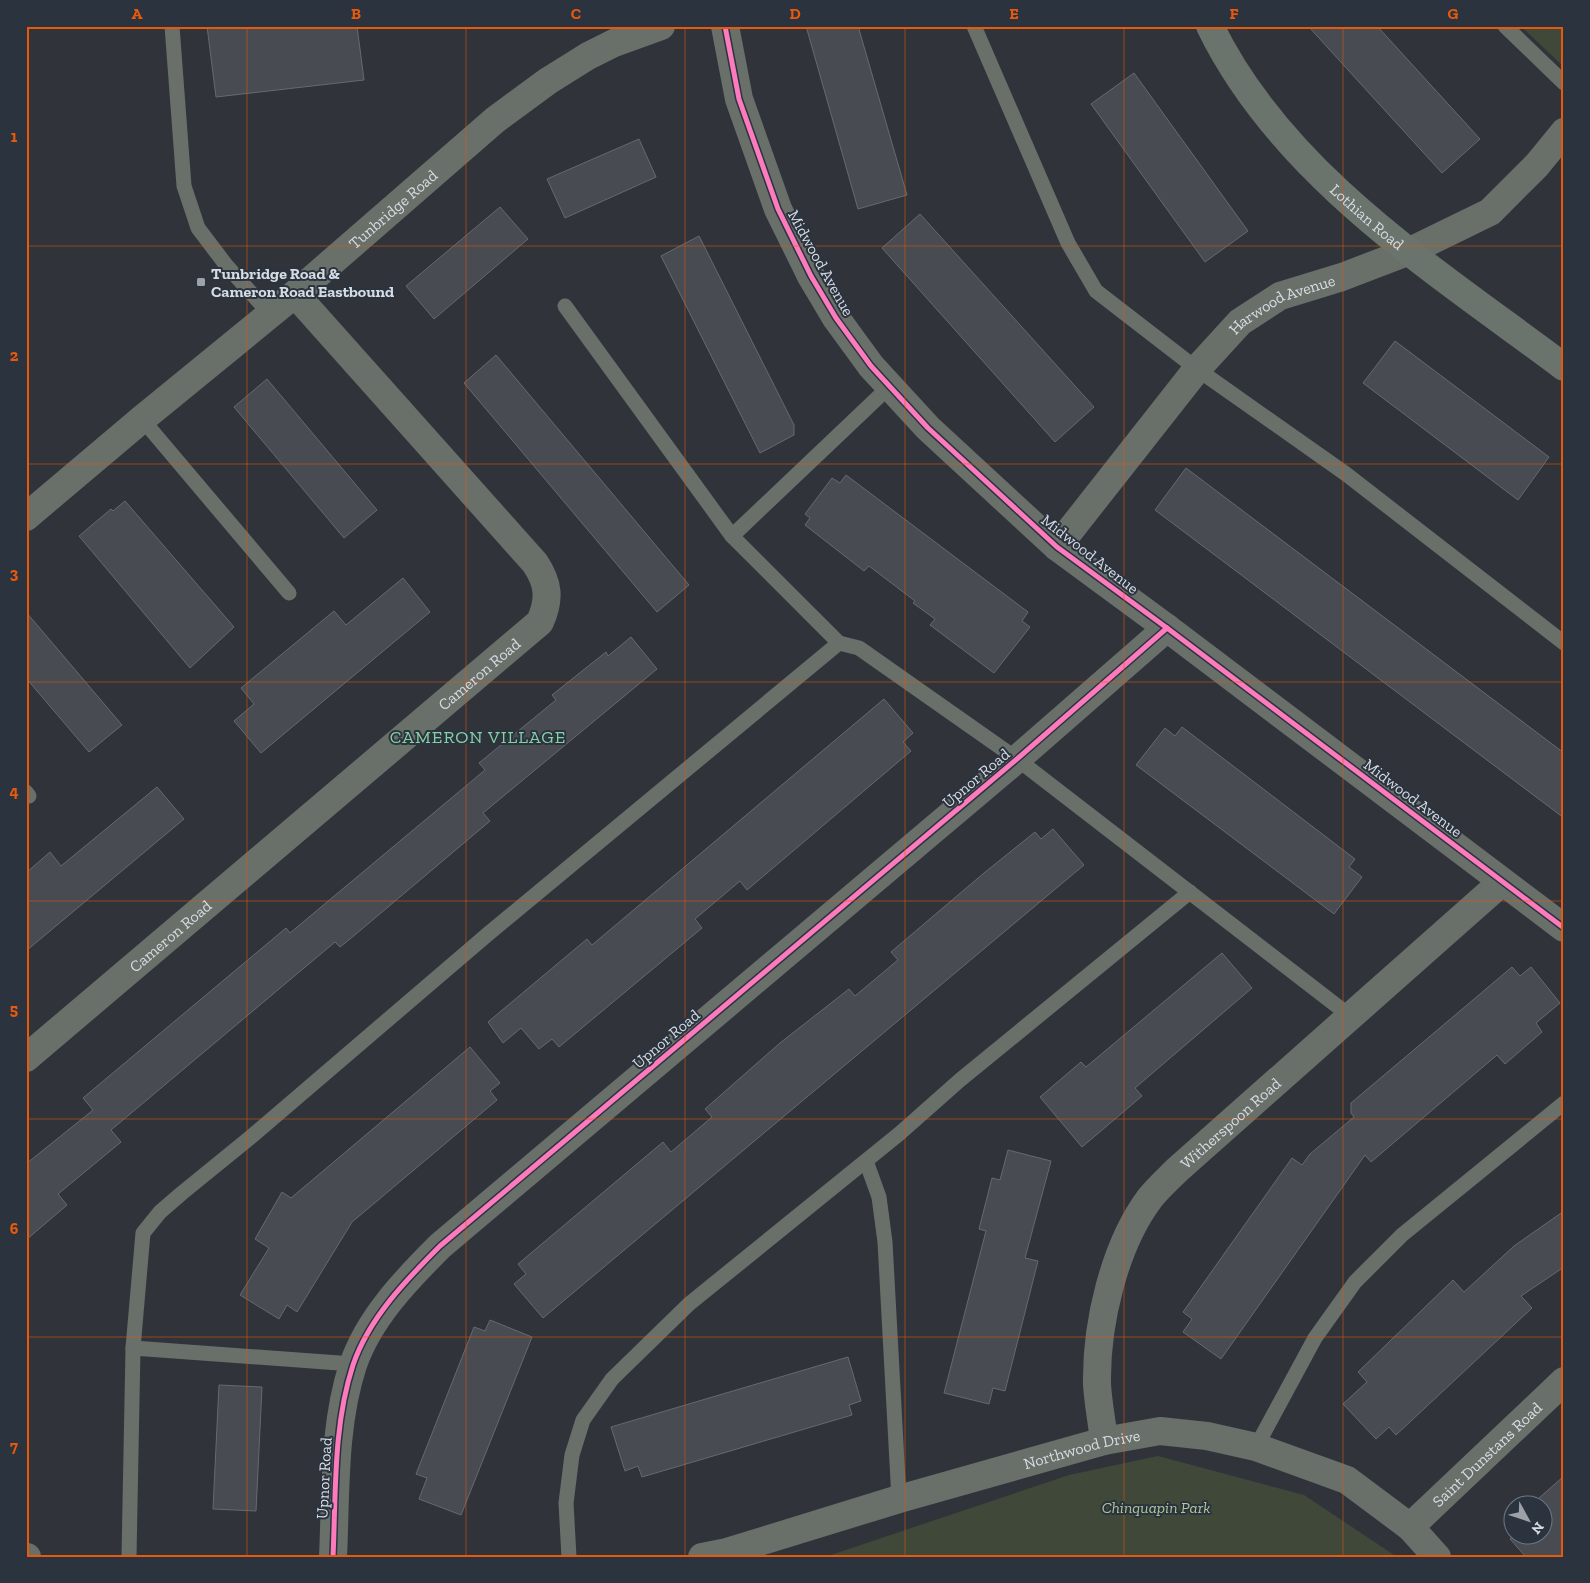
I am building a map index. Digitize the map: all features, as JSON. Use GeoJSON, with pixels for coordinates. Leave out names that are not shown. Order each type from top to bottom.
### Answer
{"type":"FeatureCollection","features":[{"type":"Feature","properties":{"kind":"street","name":"Tunbridge Road"},"geometry":{"type":"LineString","coordinates":[[26,517],[295,294],[455,153],[548,81],[605,47],[661,26]]}},
{"type":"Feature","properties":{"kind":"street","name":"Midwood Avenue"},"geometry":{"type":"LineString","coordinates":[[725,26],[739,99],[778,209],[811,276],[836,318],[871,366],[928,428],[1056,547],[1167,628],[1564,928]]}},
{"type":"Feature","properties":{"kind":"street","name":"Lothian Road"},"geometry":{"type":"LineString","coordinates":[[1210,26],[1225,58],[1276,127],[1325,181],[1410,251],[1564,367]]}},
{"type":"Feature","properties":{"kind":"street","name":"Harwood Avenue"},"geometry":{"type":"LineString","coordinates":[[1056,547],[1197,369],[1240,322],[1280,296],[1342,277],[1410,251],[1490,212],[1537,165],[1564,132]]}},
{"type":"Feature","properties":{"kind":"street","name":"Cameron Road"},"geometry":{"type":"LineString","coordinates":[[26,1058],[540,622],[545,609],[547,597],[545,578],[536,563],[295,294]]}},
{"type":"Feature","properties":{"kind":"street","name":"Upnor Road"},"geometry":{"type":"LineString","coordinates":[[333,1557],[339,1422],[353,1364],[376,1320],[410,1275],[440,1246],[1017,759],[1167,628]]}},
{"type":"Feature","properties":{"kind":"street","name":"Witherspoon Road"},"geometry":{"type":"LineString","coordinates":[[1104,1441],[1097,1384],[1101,1333],[1106,1302],[1114,1272],[1134,1226],[1150,1198],[1177,1170],[1502,882]]}},
{"type":"Feature","properties":{"kind":"street","name":"Saint Dunstans Road"},"geometry":{"type":"LineString","coordinates":[[1410,1527],[1564,1381]]}},
{"type":"Feature","properties":{"kind":"street","name":"Northwood Drive"},"geometry":{"type":"LineString","coordinates":[[702,1557],[728,1552],[899,1499],[1104,1441],[1160,1431],[1207,1436],[1256,1447],[1347,1480],[1410,1527],[1437,1557]]}},
{"type":"Feature","properties":{"kind":"lane"},"geometry":{"type":"LineString","coordinates":[[172,26],[184,186],[198,228],[226,265],[270,314]]}},
{"type":"Feature","properties":{"kind":"lane"},"geometry":{"type":"LineString","coordinates":[[974,26],[1068,243],[1096,292],[1197,369],[1346,474],[1564,643]]}},
{"type":"Feature","properties":{"kind":"lane"},"geometry":{"type":"LineString","coordinates":[[1505,26],[1564,83]]}},
{"type":"Feature","properties":{"kind":"lane"},"geometry":{"type":"LineString","coordinates":[[565,306],[732,536],[839,643],[859,648],[1017,759],[1350,1016]]}},
{"type":"Feature","properties":{"kind":"lane"},"geometry":{"type":"LineString","coordinates":[[732,536],[890,386]]}},
{"type":"Feature","properties":{"kind":"lane"},"geometry":{"type":"LineString","coordinates":[[142,419],[289,593]]}},
{"type":"Feature","properties":{"kind":"lane"},"geometry":{"type":"LineString","coordinates":[[129,1557],[133,1348],[143,1233],[160,1212],[252,1136],[488,934],[839,643]]}},
{"type":"Feature","properties":{"kind":"lane"},"geometry":{"type":"LineString","coordinates":[[569,1557],[566,1503],[572,1455],[583,1420],[612,1379],[689,1304],[866,1161],[960,1080],[1190,892]]}},
{"type":"Feature","properties":{"kind":"lane"},"geometry":{"type":"LineString","coordinates":[[1256,1447],[1315,1338],[1355,1282],[1402,1235],[1564,1103]]}},
{"type":"Feature","properties":{"kind":"lane"},"geometry":{"type":"LineString","coordinates":[[866,1161],[879,1197],[885,1242],[899,1499]]}},
{"type":"Feature","properties":{"kind":"lane"},"geometry":{"type":"LineString","coordinates":[[133,1348],[353,1364]]}},
{"type":"Feature","properties":{"kind":"green space"},"geometry":{"type":"Polygon","coordinates":[[[1521,26],[1564,26],[1564,67],[1524,29],[1521,26]]]}},
{"type":"Feature","properties":{"kind":"green space","name":"Chinquapin Park"},"geometry":{"type":"Polygon","coordinates":[[[1158,1456],[1304,1495],[1397,1557],[825,1557],[1069,1475],[1158,1456]]]}},
{"type":"Feature","properties":{"kind":"building"},"geometry":{"type":"Polygon","coordinates":[[[207,26],[357,26],[364,80],[216,97],[207,26]]]}},
{"type":"Feature","properties":{"kind":"building"},"geometry":{"type":"Polygon","coordinates":[[[806,26],[858,26],[907,195],[858,209],[806,26]]]}},
{"type":"Feature","properties":{"kind":"building"},"geometry":{"type":"Polygon","coordinates":[[[1308,26],[1377,26],[1480,139],[1442,173],[1308,26]]]}},
{"type":"Feature","properties":{"kind":"building"},"geometry":{"type":"Polygon","coordinates":[[[1134,73],[1248,231],[1205,262],[1091,104],[1134,73]]]}},
{"type":"Feature","properties":{"kind":"building"},"geometry":{"type":"Polygon","coordinates":[[[639,139],[656,177],[565,218],[547,179],[639,139]]]}},
{"type":"Feature","properties":{"kind":"building"},"geometry":{"type":"Polygon","coordinates":[[[500,207],[528,239],[434,319],[406,286],[500,207]]]}},
{"type":"Feature","properties":{"kind":"building"},"geometry":{"type":"Polygon","coordinates":[[[920,214],[1094,407],[1055,442],[882,248],[920,214]]]}},
{"type":"Feature","properties":{"kind":"building"},"geometry":{"type":"Polygon","coordinates":[[[699,236],[794,425],[794,435],[760,453],[661,256],[699,236]]]}},
{"type":"Feature","properties":{"kind":"building"},"geometry":{"type":"Polygon","coordinates":[[[1395,341],[1549,457],[1518,500],[1363,383],[1395,341]]]}},
{"type":"Feature","properties":{"kind":"building"},"geometry":{"type":"Polygon","coordinates":[[[496,355],[689,585],[657,612],[464,383],[496,355]]]}},
{"type":"Feature","properties":{"kind":"building"},"geometry":{"type":"Polygon","coordinates":[[[267,379],[377,510],[344,538],[234,407],[267,379]]]}},
{"type":"Feature","properties":{"kind":"building"},"geometry":{"type":"Polygon","coordinates":[[[1186,468],[1564,753],[1564,818],[1155,510],[1186,468]]]}},
{"type":"Feature","properties":{"kind":"building"},"geometry":{"type":"Polygon","coordinates":[[[846,475],[1028,612],[1022,621],[1030,627],[994,673],[930,625],[935,619],[913,603],[915,601],[869,566],[864,571],[805,525],[810,518],[805,514],[832,478],[840,483],[846,475]]]}},
{"type":"Feature","properties":{"kind":"building"},"geometry":{"type":"Polygon","coordinates":[[[125,501],[234,627],[190,668],[79,536],[111,509],[113,511],[125,501]]]}},
{"type":"Feature","properties":{"kind":"building"},"geometry":{"type":"Polygon","coordinates":[[[403,578],[430,612],[261,753],[234,721],[254,704],[241,688],[334,611],[346,625],[403,578]]]}},
{"type":"Feature","properties":{"kind":"building"},"geometry":{"type":"Polygon","coordinates":[[[26,612],[122,725],[89,752],[26,678],[26,612]]]}},
{"type":"Feature","properties":{"kind":"building"},"geometry":{"type":"Polygon","coordinates":[[[631,637],[657,669],[483,813],[490,821],[340,947],[335,942],[111,1130],[121,1142],[58,1194],[67,1205],[26,1240],[26,1164],[93,1110],[83,1098],[286,928],[290,933],[485,770],[479,763],[556,700],[552,695],[606,652],[608,656],[631,637]]]}},
{"type":"Feature","properties":{"kind":"building"},"geometry":{"type":"Polygon","coordinates":[[[884,699],[913,733],[903,742],[911,751],[747,890],[740,881],[695,919],[702,928],[559,1047],[552,1039],[539,1049],[521,1028],[503,1043],[488,1022],[587,939],[592,945],[884,699]]]}},
{"type":"Feature","properties":{"kind":"building"},"geometry":{"type":"Polygon","coordinates":[[[1182,727],[1355,859],[1349,867],[1362,877],[1334,914],[1136,765],[1165,728],[1175,736],[1182,727]]]}},
{"type":"Feature","properties":{"kind":"building"},"geometry":{"type":"Polygon","coordinates":[[[157,787],[184,819],[26,951],[26,873],[50,852],[61,866],[157,787]]]}},
{"type":"Feature","properties":{"kind":"building"},"geometry":{"type":"Polygon","coordinates":[[[1053,829],[1084,865],[543,1318],[514,1284],[526,1274],[518,1264],[663,1142],[671,1152],[712,1117],[705,1109],[780,1043],[849,989],[855,996],[898,960],[891,952],[984,873],[1035,832],[1041,839],[1053,829]]]}},
{"type":"Feature","properties":{"kind":"building"},"geometry":{"type":"Polygon","coordinates":[[[1222,953],[1252,988],[1135,1088],[1142,1096],[1082,1147],[1040,1097],[1081,1062],[1086,1067],[1222,953]]]}},
{"type":"Feature","properties":{"kind":"building"},"geometry":{"type":"Polygon","coordinates":[[[1512,967],[1520,976],[1531,967],[1560,1003],[1536,1023],[1542,1032],[1505,1064],[1497,1055],[1371,1162],[1365,1155],[1221,1359],[1183,1332],[1192,1319],[1183,1312],[1292,1158],[1302,1165],[1310,1154],[1354,1117],[1351,1113],[1351,1103],[1512,967]]]}},
{"type":"Feature","properties":{"kind":"building"},"geometry":{"type":"Polygon","coordinates":[[[470,1047],[500,1083],[490,1091],[497,1100],[352,1222],[297,1312],[287,1305],[279,1319],[240,1295],[269,1248],[255,1239],[282,1192],[291,1198],[470,1047]]]}},
{"type":"Feature","properties":{"kind":"building"},"geometry":{"type":"Polygon","coordinates":[[[1008,1150],[1051,1161],[1025,1258],[1038,1261],[1005,1391],[993,1388],[989,1404],[944,1393],[986,1231],[979,1229],[992,1178],[1000,1180],[1008,1150]]]}},
{"type":"Feature","properties":{"kind":"building"},"geometry":{"type":"Polygon","coordinates":[[[1564,1211],[1564,1267],[1521,1296],[1532,1308],[1396,1435],[1389,1427],[1376,1439],[1343,1404],[1367,1382],[1358,1372],[1453,1280],[1464,1292],[1514,1246],[1564,1211]]]}},
{"type":"Feature","properties":{"kind":"building"},"geometry":{"type":"Polygon","coordinates":[[[490,1320],[532,1337],[461,1515],[419,1499],[427,1478],[416,1474],[474,1327],[485,1331],[490,1320]]]}},
{"type":"Feature","properties":{"kind":"building"},"geometry":{"type":"Polygon","coordinates":[[[848,1357],[861,1401],[849,1405],[852,1415],[642,1477],[638,1466],[625,1471],[611,1427],[848,1357]]]}},
{"type":"Feature","properties":{"kind":"building"},"geometry":{"type":"Polygon","coordinates":[[[219,1385],[262,1387],[256,1511],[213,1509],[219,1385]]]}},
{"type":"Feature","properties":{"kind":"building"},"geometry":{"type":"Polygon","coordinates":[[[1564,1476],[1564,1557],[1526,1557],[1516,1546],[1552,1546],[1552,1496],[1541,1496],[1564,1476]]]}},
{"type":"Feature","properties":{"kind":"cycle path"},"geometry":{"type":"LineString","coordinates":[[725,26],[739,99],[778,209],[811,276],[836,318],[871,366],[928,428],[1057,547],[1564,928]]}},
{"type":"Feature","properties":{"kind":"cycle path"},"geometry":{"type":"LineString","coordinates":[[333,1557],[339,1436],[342,1412],[353,1365],[369,1331],[414,1272],[440,1246],[1017,759],[1167,628]]}},
{"type":"Feature","properties":{"kind":"place","name":"Tunbridge Road & Cameron Road Eastbound"},"geometry":{"type":"Point","coordinates":[201,282]}},
{"type":"Feature","properties":{"kind":"district","name":"CAMERON VILLAGE"},"geometry":{"type":"Point","coordinates":[478,737]}}]}
